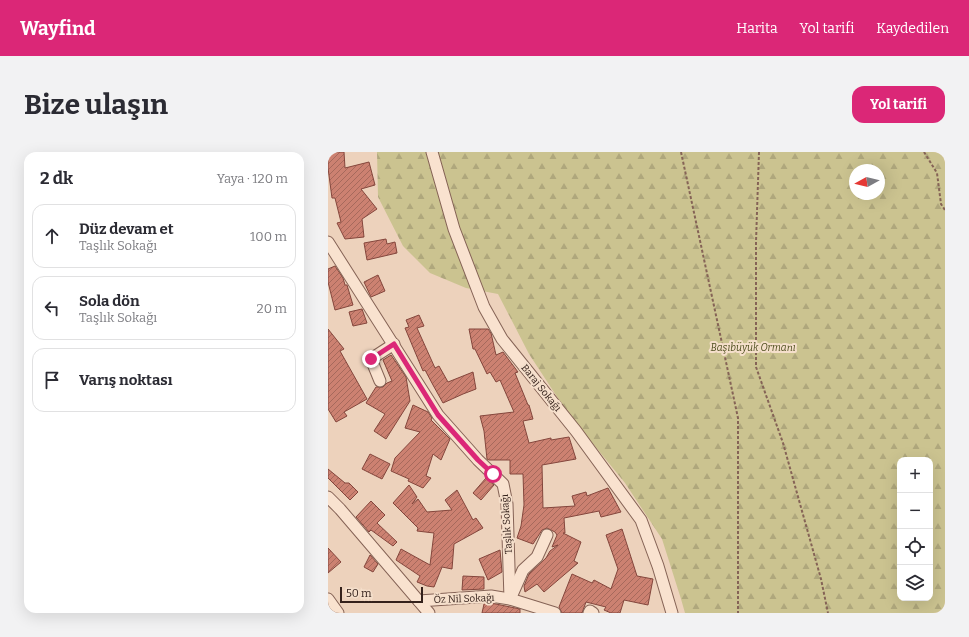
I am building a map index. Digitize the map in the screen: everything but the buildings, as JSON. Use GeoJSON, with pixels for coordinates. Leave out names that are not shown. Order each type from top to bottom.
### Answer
{"type":"FeatureCollection","features":[{"type":"Feature","properties":{"kind":"street","name":"Baraj Sokağı"},"geometry":{"type":"LineString","coordinates":[[432,152],[454,229],[484,308],[502,339],[576,431],[641,520],[658,566],[672,613]]}},
{"type":"Feature","properties":{"kind":"street","name":"Taşlık Sokağı"},"geometry":{"type":"LineString","coordinates":[[328,242],[438,415],[478,460],[503,484],[507,504],[510,599]]}},
{"type":"Feature","properties":{"kind":"street"},"geometry":{"type":"LineString","coordinates":[[380,381],[371,359],[394,344]]}},
{"type":"Feature","properties":{"kind":"street"},"geometry":{"type":"LineString","coordinates":[[328,498],[340,509],[429,613]]}},
{"type":"Feature","properties":{"kind":"street"},"geometry":{"type":"LineString","coordinates":[[510,599],[523,570],[537,557],[547,535]]}},
{"type":"Feature","properties":{"kind":"street","name":"Öz Nil Sokağı"},"geometry":{"type":"LineString","coordinates":[[419,601],[491,596],[510,599],[555,613]]}},
{"type":"Feature","properties":{"kind":"street"},"geometry":{"type":"LineString","coordinates":[[328,599],[338,613]]}},
{"type":"Feature","properties":{"kind":"street"},"geometry":{"type":"LineString","coordinates":[[589,613],[590,611],[593,613]]}},
{"type":"Feature","properties":{"kind":"path"},"geometry":{"type":"LineString","coordinates":[[681,152],[738,418],[738,613]]}},
{"type":"Feature","properties":{"kind":"path"},"geometry":{"type":"LineString","coordinates":[[759,152],[756,242],[756,367],[784,443],[821,579],[828,613]]}},
{"type":"Feature","properties":{"kind":"path"},"geometry":{"type":"LineString","coordinates":[[924,152],[937,173],[941,204],[945,210]]}},
{"type":"Feature","properties":{"kind":"green space","name":"Başıbüyük Ormanı"},"geometry":{"type":"Polygon","coordinates":[[[377,152],[945,152],[945,613],[685,613],[662,539],[625,483],[567,412],[529,354],[498,294],[466,288],[430,273],[403,246],[378,197],[377,152]]]}},
{"type":"Feature","properties":{"kind":"route"},"geometry":{"type":"LineString","coordinates":[[371,359],[394,344],[438,415],[463,444],[493,474]]}}]}
